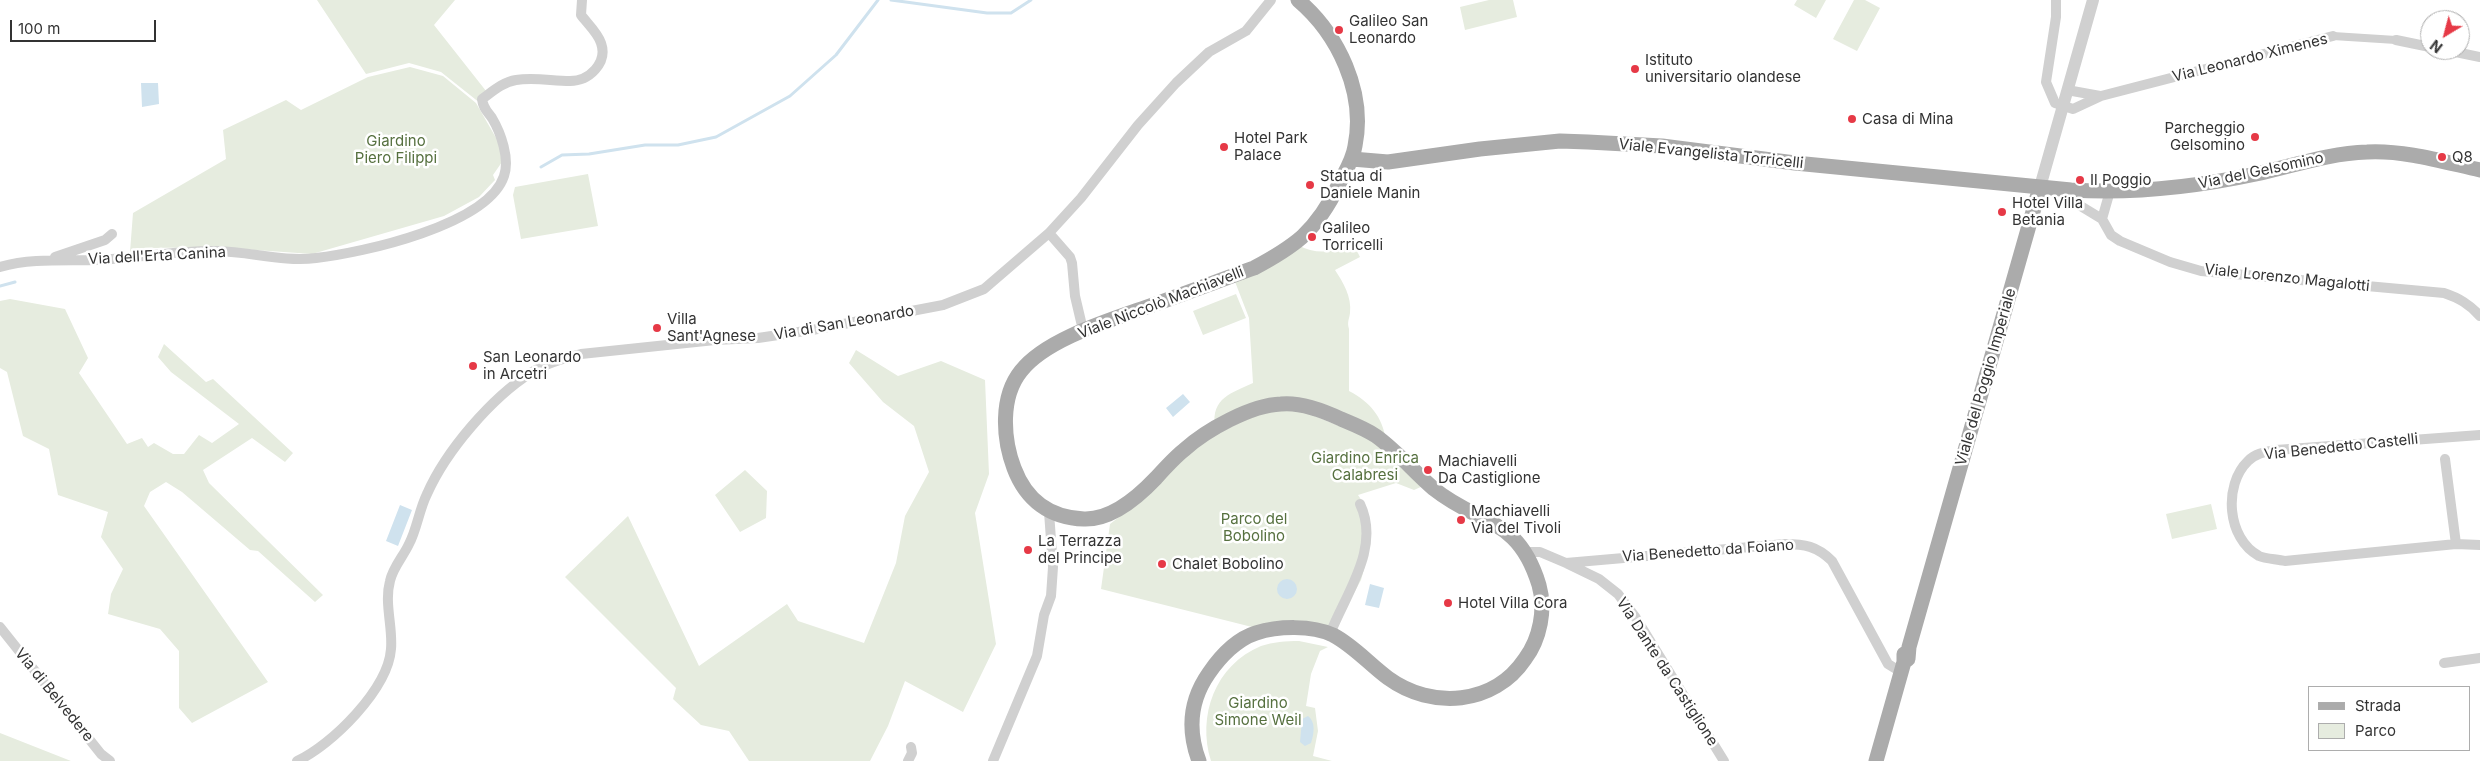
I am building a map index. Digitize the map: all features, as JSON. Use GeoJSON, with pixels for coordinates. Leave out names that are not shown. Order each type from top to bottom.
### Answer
{"type":"FeatureCollection","features":[{"type":"Feature","properties":{"kind":"main road","name":"Viale Niccolò Machiavelli"},"geometry":{"type":"LineString","coordinates":[[1049,512],[1021,486],[1012,463],[1006,422],[1009,391],[1020,371],[1033,357],[1083,330],[1254,268],[1278,255],[1305,233],[1329,204],[1352,159],[1357,133],[1356,106],[1343,58],[1322,23],[1298,0]]}},
{"type":"Feature","properties":{"kind":"main road","name":"Viale Evangelista Torricelli"},"geometry":{"type":"LineString","coordinates":[[1352,159],[1381,162],[1560,141],[1588,142],[1662,146],[1795,163],[2040,187]]}},
{"type":"Feature","properties":{"kind":"main road","name":"Via del Gelsomino"},"geometry":{"type":"LineString","coordinates":[[2040,187],[2110,191],[2164,189],[2213,182],[2341,154],[2368,152],[2403,154],[2480,170]]}},
{"type":"Feature","properties":{"kind":"main road","name":"Viale del Poggio Imperiale"},"geometry":{"type":"LineString","coordinates":[[1876,761],[1903,667],[1905,650],[1909,647],[2040,187]]}},
{"type":"Feature","properties":{"kind":"main road"},"geometry":{"type":"LineString","coordinates":[[1049,512],[1087,519],[1110,513],[1146,489],[1183,450],[1206,433],[1258,408],[1282,403],[1331,414],[1376,436],[1436,491],[1503,528],[1525,552],[1540,589],[1542,614],[1538,634],[1528,655],[1513,675],[1494,689],[1468,698],[1440,699],[1413,693],[1388,678],[1358,651],[1330,634],[1302,628],[1254,633],[1235,645],[1216,663],[1197,692],[1192,711],[1192,732],[1199,761]]}},
{"type":"Feature","properties":{"kind":"street","name":"Via dell'Erta Canina"},"geometry":{"type":"LineString","coordinates":[[0,267],[43,261],[218,251],[308,258],[362,250],[463,217],[480,206],[496,189],[505,175],[504,146],[492,119],[482,106],[482,99],[500,85],[515,80],[556,79],[571,81],[590,75],[596,70],[603,53],[601,43],[581,15],[582,0]]}},
{"type":"Feature","properties":{"kind":"street","name":"Via di San Leonardo"},"geometry":{"type":"LineString","coordinates":[[297,761],[308,756],[336,734],[374,691],[387,668],[392,648],[389,583],[395,566],[409,544],[426,496],[442,466],[472,427],[512,387],[533,372],[561,359],[581,354],[715,340],[758,338],[943,305],[984,289],[1049,233],[1081,198],[1138,124],[1176,82],[1209,52],[1246,31],[1271,0]]}},
{"type":"Feature","properties":{"kind":"street"},"geometry":{"type":"LineString","coordinates":[[2056,0],[2056,17],[2046,82],[2055,103],[2063,106]]}},
{"type":"Feature","properties":{"kind":"street","name":"Viale del Poggio Imperiale"},"geometry":{"type":"LineString","coordinates":[[2040,187],[2093,0]]}},
{"type":"Feature","properties":{"kind":"street","name":"Via Leonardo Ximenes"},"geometry":{"type":"LineString","coordinates":[[2063,106],[2073,109],[2101,96],[2332,36],[2396,40],[2420,45]]}},
{"type":"Feature","properties":{"kind":"street","name":"Via Leonardo Ximenes"},"geometry":{"type":"LineString","coordinates":[[2067,90],[2101,96]]}},
{"type":"Feature","properties":{"kind":"street","name":"Viale Lorenzo Magalotti"},"geometry":{"type":"LineString","coordinates":[[2058,188],[2074,202],[2102,219],[2111,235],[2120,241],[2170,262],[2201,271],[2444,293],[2460,298],[2480,316]]}},
{"type":"Feature","properties":{"kind":"street"},"geometry":{"type":"LineString","coordinates":[[2102,219],[2110,191]]}},
{"type":"Feature","properties":{"kind":"street"},"geometry":{"type":"LineString","coordinates":[[1049,233],[1072,263],[1075,296],[1083,330]]}},
{"type":"Feature","properties":{"kind":"street","name":"Via dell'Erta Canina"},"geometry":{"type":"LineString","coordinates":[[43,261],[105,240],[112,234]]}},
{"type":"Feature","properties":{"kind":"street","name":"Via Benedetto Castelli"},"geometry":{"type":"LineString","coordinates":[[2480,435],[2276,450],[2258,454],[2248,461],[2236,476],[2231,506],[2236,530],[2245,545],[2260,556],[2286,561],[2456,544],[2480,545]]}},
{"type":"Feature","properties":{"kind":"street"},"geometry":{"type":"LineString","coordinates":[[2445,459],[2456,544]]}},
{"type":"Feature","properties":{"kind":"street"},"geometry":{"type":"LineString","coordinates":[[1330,634],[1365,552],[1368,536],[1367,524],[1360,504]]}},
{"type":"Feature","properties":{"kind":"street"},"geometry":{"type":"LineString","coordinates":[[992,761],[1036,656],[1044,615],[1051,596],[1053,576],[1049,512]]}},
{"type":"Feature","properties":{"kind":"street","name":"Via Benedetto da Foiano"},"geometry":{"type":"LineString","coordinates":[[1566,563],[1785,544],[1809,545],[1822,551],[1832,560],[1888,664],[1903,667]]}},
{"type":"Feature","properties":{"kind":"street","name":"Via Dante da Castiglione"},"geometry":{"type":"LineString","coordinates":[[1525,552],[1540,552],[1566,563],[1606,584],[1624,602],[1724,761]]}},
{"type":"Feature","properties":{"kind":"street","name":"Via di Belvedere"},"geometry":{"type":"LineString","coordinates":[[0,627],[101,754],[110,761]]}},
{"type":"Feature","properties":{"kind":"street"},"geometry":{"type":"LineString","coordinates":[[2444,663],[2480,658]]}},
{"type":"Feature","properties":{"kind":"street"},"geometry":{"type":"LineString","coordinates":[[908,761],[912,753],[911,747]]}},
{"type":"Feature","properties":{"kind":"green space"},"geometry":{"type":"Polygon","coordinates":[[[317,0],[455,0],[434,25],[490,96],[480,103],[441,72],[409,63],[366,74],[317,0]]]}},
{"type":"Feature","properties":{"kind":"green space"},"geometry":{"type":"Polygon","coordinates":[[[1489,0],[1513,0],[1517,17],[1465,30],[1460,7],[1489,0]]]}},
{"type":"Feature","properties":{"kind":"green space"},"geometry":{"type":"Polygon","coordinates":[[[1797,0],[1826,0],[1816,18],[1794,5],[1797,0]]]}},
{"type":"Feature","properties":{"kind":"green space"},"geometry":{"type":"Polygon","coordinates":[[[1854,0],[1865,0],[1880,8],[1857,51],[1833,39],[1854,0]]]}},
{"type":"Feature","properties":{"kind":"green space","name":"Giardino Piero Filippi"},"geometry":{"type":"Polygon","coordinates":[[[410,67],[443,76],[476,103],[499,143],[502,162],[493,175],[495,180],[479,197],[444,216],[312,254],[213,247],[152,248],[130,252],[133,213],[226,159],[223,130],[286,100],[301,110],[368,77],[410,67]]]}},
{"type":"Feature","properties":{"kind":"green space"},"geometry":{"type":"Polygon","coordinates":[[[588,174],[598,226],[521,239],[513,195],[515,187],[588,174]]]}},
{"type":"Feature","properties":{"kind":"green space"},"geometry":{"type":"Polygon","coordinates":[[[1353,243],[1360,257],[1335,270],[1344,285],[1350,301],[1348,323],[1349,391],[1363,400],[1374,411],[1384,431],[1386,440],[1288,399],[1215,426],[1216,409],[1220,403],[1231,394],[1253,383],[1249,318],[1234,279],[1298,245],[1325,252],[1353,243]]]}},
{"type":"Feature","properties":{"kind":"green space"},"geometry":{"type":"Polygon","coordinates":[[[1236,294],[1246,318],[1203,335],[1193,311],[1236,294]]]}},
{"type":"Feature","properties":{"kind":"green space"},"geometry":{"type":"Polygon","coordinates":[[[10,299],[65,309],[88,358],[79,373],[127,444],[142,438],[148,447],[154,443],[173,454],[184,454],[199,435],[212,443],[239,424],[171,372],[158,357],[164,344],[206,382],[213,379],[293,453],[285,462],[252,438],[203,470],[209,483],[323,595],[315,602],[258,551],[250,550],[182,492],[166,482],[150,492],[144,506],[268,682],[192,723],[179,708],[179,651],[160,629],[108,614],[111,594],[123,569],[101,537],[108,512],[58,495],[49,449],[23,436],[7,372],[0,368],[0,301],[10,299]]]}},
{"type":"Feature","properties":{"kind":"green space"},"geometry":{"type":"Polygon","coordinates":[[[856,350],[898,376],[941,361],[985,380],[989,474],[975,513],[996,644],[963,712],[905,681],[888,726],[870,761],[749,761],[729,731],[701,725],[673,699],[676,688],[565,577],[628,516],[699,666],[787,604],[798,621],[864,643],[896,563],[905,516],[929,472],[914,426],[883,402],[849,363],[856,350]]]}},
{"type":"Feature","properties":{"kind":"green space","name":"Parco del Bobolino"},"geometry":{"type":"Polygon","coordinates":[[[1300,410],[1369,438],[1423,486],[1414,490],[1396,483],[1358,495],[1364,504],[1368,555],[1361,580],[1334,630],[1252,627],[1101,589],[1110,524],[1137,503],[1196,445],[1262,411],[1300,410]]]}},
{"type":"Feature","properties":{"kind":"green space"},"geometry":{"type":"Polygon","coordinates":[[[745,470],[767,491],[766,518],[740,532],[715,495],[745,470]]]}},
{"type":"Feature","properties":{"kind":"green space"},"geometry":{"type":"Polygon","coordinates":[[[2211,504],[2217,529],[2172,539],[2166,514],[2211,504]]]}},
{"type":"Feature","properties":{"kind":"green space","name":"Giardino Simone Weil"},"geometry":{"type":"Polygon","coordinates":[[[1299,641],[1328,647],[1320,651],[1311,674],[1306,706],[1315,708],[1318,731],[1313,756],[1332,761],[1211,761],[1206,727],[1214,694],[1221,679],[1245,655],[1261,646],[1299,641]]]}},
{"type":"Feature","properties":{"kind":"green space"},"geometry":{"type":"Polygon","coordinates":[[[0,733],[71,761],[0,761],[0,733]]]}},
{"type":"Feature","properties":{"kind":"water"},"geometry":{"type":"Polygon","coordinates":[[[141,83],[158,83],[159,104],[142,107],[141,83]]]}},
{"type":"Feature","properties":{"kind":"water"},"geometry":{"type":"Polygon","coordinates":[[[1183,394],[1190,402],[1173,417],[1166,408],[1183,394]]]}},
{"type":"Feature","properties":{"kind":"water"},"geometry":{"type":"Polygon","coordinates":[[[400,505],[412,510],[398,546],[386,541],[400,505]]]}},
{"type":"Feature","properties":{"kind":"water"},"geometry":{"type":"Polygon","coordinates":[[[1287,579],[1294,582],[1297,589],[1294,596],[1287,599],[1280,596],[1277,589],[1280,582],[1287,579]]]}},
{"type":"Feature","properties":{"kind":"water"},"geometry":{"type":"Polygon","coordinates":[[[1370,584],[1384,588],[1379,608],[1365,605],[1370,584]]]}},
{"type":"Feature","properties":{"kind":"water"},"geometry":{"type":"Polygon","coordinates":[[[1308,716],[1312,721],[1313,732],[1311,743],[1305,746],[1300,742],[1302,719],[1308,716]]]}},
{"type":"Feature","properties":{"kind":"waterway"},"geometry":{"type":"LineString","coordinates":[[541,167],[562,155],[589,154],[645,145],[678,145],[716,137],[790,96],[836,55],[878,0]]}},
{"type":"Feature","properties":{"kind":"waterway"},"geometry":{"type":"LineString","coordinates":[[891,0],[987,13],[1011,13],[1031,0]]}},
{"type":"Feature","properties":{"kind":"waterway"},"geometry":{"type":"LineString","coordinates":[[0,286],[15,282]]}},
{"type":"Feature","properties":{"kind":"place","name":"Galileo San Leonardo"},"geometry":{"type":"Point","coordinates":[1339,30]}},
{"type":"Feature","properties":{"kind":"place","name":"Istituto universitario olandese"},"geometry":{"type":"Point","coordinates":[1635,69]}},
{"type":"Feature","properties":{"kind":"place","name":"Casa di Mina"},"geometry":{"type":"Point","coordinates":[1852,119]}},
{"type":"Feature","properties":{"kind":"place","name":"Parcheggio Gelsomino"},"geometry":{"type":"Point","coordinates":[2255,137]}},
{"type":"Feature","properties":{"kind":"place","name":"Hotel Park Palace"},"geometry":{"type":"Point","coordinates":[1224,147]}},
{"type":"Feature","properties":{"kind":"place","name":"Q8"},"geometry":{"type":"Point","coordinates":[2442,157]}},
{"type":"Feature","properties":{"kind":"place","name":"Il Poggio"},"geometry":{"type":"Point","coordinates":[2080,180]}},
{"type":"Feature","properties":{"kind":"place","name":"Statua di Daniele Manin"},"geometry":{"type":"Point","coordinates":[1310,185]}},
{"type":"Feature","properties":{"kind":"place","name":"Hotel Villa Betania"},"geometry":{"type":"Point","coordinates":[2002,212]}},
{"type":"Feature","properties":{"kind":"place","name":"Galileo Torricelli"},"geometry":{"type":"Point","coordinates":[1312,237]}},
{"type":"Feature","properties":{"kind":"place","name":"Villa Sant'Agnese"},"geometry":{"type":"Point","coordinates":[657,328]}},
{"type":"Feature","properties":{"kind":"place","name":"San Leonardo in Arcetri"},"geometry":{"type":"Point","coordinates":[473,366]}},
{"type":"Feature","properties":{"kind":"place","name":"Machiavelli Da Castiglione"},"geometry":{"type":"Point","coordinates":[1428,470]}},
{"type":"Feature","properties":{"kind":"place","name":"Machiavelli Via del Tivoli"},"geometry":{"type":"Point","coordinates":[1461,520]}},
{"type":"Feature","properties":{"kind":"place","name":"La Terrazza del Principe"},"geometry":{"type":"Point","coordinates":[1028,550]}},
{"type":"Feature","properties":{"kind":"place","name":"Chalet Bobolino"},"geometry":{"type":"Point","coordinates":[1162,564]}},
{"type":"Feature","properties":{"kind":"place","name":"Hotel Villa Cora"},"geometry":{"type":"Point","coordinates":[1448,603]}},
{"type":"Feature","properties":{"kind":"park label","name":"Giardino Enrica Calabresi"},"geometry":{"type":"Point","coordinates":[1365,466]}}]}
